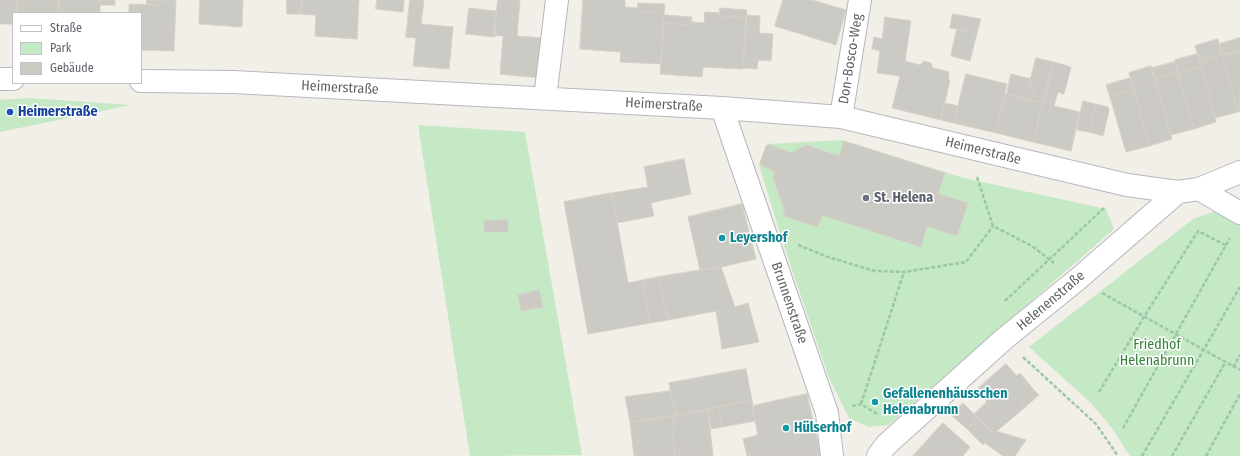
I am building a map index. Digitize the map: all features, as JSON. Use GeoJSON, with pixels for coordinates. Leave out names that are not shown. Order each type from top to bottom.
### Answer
{"type":"FeatureCollection","features":[{"type":"Feature","properties":{"kind":"street"},"geometry":{"type":"LineString","coordinates":[[545,98],[557,0]]}},
{"type":"Feature","properties":{"kind":"street","name":"Don-Bosco-Weg"},"geometry":{"type":"LineString","coordinates":[[841,117],[860,0]]}},
{"type":"Feature","properties":{"kind":"street"},"geometry":{"type":"LineString","coordinates":[[0,79],[12,79]]}},
{"type":"Feature","properties":{"kind":"street","name":"Heimerstraße"},"geometry":{"type":"LineString","coordinates":[[142,81],[233,82],[545,98],[722,108],[841,117],[967,146],[1127,186],[1189,190]]}},
{"type":"Feature","properties":{"kind":"street","name":"Brunnenstraße"},"geometry":{"type":"LineString","coordinates":[[722,108],[827,413],[832,456]]}},
{"type":"Feature","properties":{"kind":"street","name":"Helenenstraße"},"geometry":{"type":"LineString","coordinates":[[878,456],[886,445],[1004,339],[1189,190],[1240,172]]}},
{"type":"Feature","properties":{"kind":"street"},"geometry":{"type":"LineString","coordinates":[[1189,190],[1237,222]]}},
{"type":"Feature","properties":{"kind":"path"},"geometry":{"type":"LineString","coordinates":[[967,146],[992,226],[1032,246],[1055,264]]}},
{"type":"Feature","properties":{"kind":"path"},"geometry":{"type":"LineString","coordinates":[[1003,303],[1127,186]]}},
{"type":"Feature","properties":{"kind":"path"},"geometry":{"type":"LineString","coordinates":[[1123,428],[1227,246],[1237,222]]}},
{"type":"Feature","properties":{"kind":"path"},"geometry":{"type":"LineString","coordinates":[[765,233],[828,257],[875,270],[904,272],[966,262],[992,226]]}},
{"type":"Feature","properties":{"kind":"path"},"geometry":{"type":"LineString","coordinates":[[1099,392],[1198,231],[1227,246]]}},
{"type":"Feature","properties":{"kind":"path"},"geometry":{"type":"LineString","coordinates":[[861,404],[904,272]]}},
{"type":"Feature","properties":{"kind":"path"},"geometry":{"type":"LineString","coordinates":[[1078,279],[1225,363],[1240,370]]}},
{"type":"Feature","properties":{"kind":"path"},"geometry":{"type":"LineString","coordinates":[[1142,456],[1240,287]]}},
{"type":"Feature","properties":{"kind":"path"},"geometry":{"type":"LineString","coordinates":[[1004,339],[1096,424],[1118,456]]}},
{"type":"Feature","properties":{"kind":"path"},"geometry":{"type":"LineString","coordinates":[[1233,367],[1240,355]]}},
{"type":"Feature","properties":{"kind":"path"},"geometry":{"type":"LineString","coordinates":[[1172,456],[1225,363]]}},
{"type":"Feature","properties":{"kind":"path"},"geometry":{"type":"LineString","coordinates":[[1206,456],[1240,394]]}},
{"type":"Feature","properties":{"kind":"path"},"geometry":{"type":"LineString","coordinates":[[827,413],[861,404],[879,416],[885,410]]}},
{"type":"Feature","properties":{"kind":"green space"},"geometry":{"type":"Polygon","coordinates":[[[28,98],[131,105],[0,132],[0,100],[28,98]]]}},
{"type":"Feature","properties":{"kind":"green space"},"geometry":{"type":"Polygon","coordinates":[[[418,125],[525,132],[582,455],[470,456],[418,125]]]}},
{"type":"Feature","properties":{"kind":"green space"},"geometry":{"type":"Polygon","coordinates":[[[842,140],[964,178],[1106,209],[1114,229],[889,425],[868,427],[849,418],[829,378],[785,249],[759,165],[767,144],[842,140]]]}},
{"type":"Feature","properties":{"kind":"green space","name":"Friedhof Helenabrunn"},"geometry":{"type":"Polygon","coordinates":[[[1240,202],[1240,456],[1130,456],[1111,427],[1091,403],[1029,347],[1193,219],[1240,202]]]}},
{"type":"Feature","properties":{"kind":"building"},"geometry":{"type":"Polygon","coordinates":[[[0,0],[17,0],[17,12],[12,12],[12,24],[0,24],[0,0]]]}},
{"type":"Feature","properties":{"kind":"building"},"geometry":{"type":"Polygon","coordinates":[[[17,0],[59,0],[59,12],[17,12],[17,0]]]}},
{"type":"Feature","properties":{"kind":"building"},"geometry":{"type":"Polygon","coordinates":[[[59,0],[100,0],[100,12],[59,12],[59,0]]]}},
{"type":"Feature","properties":{"kind":"building"},"geometry":{"type":"Polygon","coordinates":[[[100,0],[115,0],[115,5],[100,5],[100,0]]]}},
{"type":"Feature","properties":{"kind":"building"},"geometry":{"type":"Polygon","coordinates":[[[147,0],[161,1],[157,5],[147,4],[147,0]]]}},
{"type":"Feature","properties":{"kind":"building"},"geometry":{"type":"Polygon","coordinates":[[[161,0],[176,0],[174,51],[142,50],[142,12],[129,12],[129,4],[157,5],[161,0]]]}},
{"type":"Feature","properties":{"kind":"building"},"geometry":{"type":"Polygon","coordinates":[[[200,0],[243,0],[242,26],[200,24],[200,0]]]}},
{"type":"Feature","properties":{"kind":"building"},"geometry":{"type":"Polygon","coordinates":[[[287,0],[302,0],[301,14],[287,14],[287,0]]]}},
{"type":"Feature","properties":{"kind":"building"},"geometry":{"type":"Polygon","coordinates":[[[302,0],[359,0],[357,39],[315,36],[316,15],[301,14],[302,0]]]}},
{"type":"Feature","properties":{"kind":"building"},"geometry":{"type":"Polygon","coordinates":[[[377,0],[404,0],[403,12],[376,9],[377,0]]]}},
{"type":"Feature","properties":{"kind":"building"},"geometry":{"type":"Polygon","coordinates":[[[410,0],[424,0],[421,24],[453,27],[449,69],[413,66],[416,38],[406,37],[410,0]]]}},
{"type":"Feature","properties":{"kind":"building"},"geometry":{"type":"Polygon","coordinates":[[[498,0],[520,0],[517,36],[544,38],[540,78],[500,74],[503,36],[494,35],[498,0]]]}},
{"type":"Feature","properties":{"kind":"building"},"geometry":{"type":"Polygon","coordinates":[[[583,0],[625,0],[625,7],[638,8],[638,11],[664,13],[661,64],[620,62],[621,52],[580,49],[583,0]]]}},
{"type":"Feature","properties":{"kind":"building"},"geometry":{"type":"Polygon","coordinates":[[[783,0],[812,0],[846,10],[836,45],[775,26],[783,0]]]}},
{"type":"Feature","properties":{"kind":"building"},"geometry":{"type":"Polygon","coordinates":[[[638,3],[665,4],[664,13],[638,11],[638,3]]]}},
{"type":"Feature","properties":{"kind":"building"},"geometry":{"type":"Polygon","coordinates":[[[469,8],[496,11],[495,37],[466,34],[469,8]]]}},
{"type":"Feature","properties":{"kind":"building"},"geometry":{"type":"Polygon","coordinates":[[[720,8],[747,10],[746,18],[719,16],[720,8]]]}},
{"type":"Feature","properties":{"kind":"building"},"geometry":{"type":"Polygon","coordinates":[[[705,12],[719,13],[719,16],[746,18],[743,69],[703,67],[702,77],[660,74],[664,23],[691,25],[692,22],[704,23],[705,12]]]}},
{"type":"Feature","properties":{"kind":"building"},"geometry":{"type":"Polygon","coordinates":[[[953,14],[981,19],[977,33],[950,28],[953,14]]]}},
{"type":"Feature","properties":{"kind":"building"},"geometry":{"type":"Polygon","coordinates":[[[664,15],[692,17],[691,25],[664,23],[664,15]]]}},
{"type":"Feature","properties":{"kind":"building"},"geometry":{"type":"Polygon","coordinates":[[[747,15],[760,16],[759,33],[773,34],[771,61],[758,60],[757,69],[743,68],[747,15]]]}},
{"type":"Feature","properties":{"kind":"building"},"geometry":{"type":"Polygon","coordinates":[[[885,17],[911,21],[905,61],[920,65],[924,61],[931,63],[933,68],[949,72],[948,79],[950,80],[941,120],[892,108],[900,76],[877,73],[880,51],[872,49],[874,37],[882,39],[885,17]]]}},
{"type":"Feature","properties":{"kind":"building"},"geometry":{"type":"Polygon","coordinates":[[[957,29],[977,33],[970,61],[951,56],[957,29]]]}},
{"type":"Feature","properties":{"kind":"building"},"geometry":{"type":"Polygon","coordinates":[[[1240,38],[1240,51],[1222,55],[1219,44],[1240,38]]]}},
{"type":"Feature","properties":{"kind":"building"},"geometry":{"type":"Polygon","coordinates":[[[1218,39],[1222,55],[1200,62],[1195,46],[1218,39]]]}},
{"type":"Feature","properties":{"kind":"building"},"geometry":{"type":"Polygon","coordinates":[[[1240,51],[1240,111],[1238,112],[1222,55],[1240,51]]]}},
{"type":"Feature","properties":{"kind":"building"},"geometry":{"type":"Polygon","coordinates":[[[1197,54],[1201,66],[1178,73],[1175,60],[1197,54]]]}},
{"type":"Feature","properties":{"kind":"building"},"geometry":{"type":"Polygon","coordinates":[[[1222,55],[1238,112],[1215,118],[1200,62],[1222,55]]]}},
{"type":"Feature","properties":{"kind":"building"},"geometry":{"type":"Polygon","coordinates":[[[1036,58],[1054,62],[1043,103],[1031,100],[1035,87],[1029,85],[1036,58]]]}},
{"type":"Feature","properties":{"kind":"building"},"geometry":{"type":"Polygon","coordinates":[[[1054,62],[1071,67],[1064,94],[1058,92],[1054,106],[1080,112],[1071,151],[1033,142],[1054,62]]]}},
{"type":"Feature","properties":{"kind":"building"},"geometry":{"type":"Polygon","coordinates":[[[1175,62],[1178,73],[1155,79],[1152,68],[1175,62]]]}},
{"type":"Feature","properties":{"kind":"building"},"geometry":{"type":"Polygon","coordinates":[[[1151,66],[1156,83],[1134,90],[1129,73],[1151,66]]]}},
{"type":"Feature","properties":{"kind":"building"},"geometry":{"type":"Polygon","coordinates":[[[1201,66],[1216,122],[1194,129],[1178,73],[1201,66]]]}},
{"type":"Feature","properties":{"kind":"building"},"geometry":{"type":"Polygon","coordinates":[[[1178,73],[1194,129],[1171,135],[1155,79],[1178,73]]]}},
{"type":"Feature","properties":{"kind":"building"},"geometry":{"type":"Polygon","coordinates":[[[966,74],[1007,84],[996,133],[954,123],[966,74]]]}},
{"type":"Feature","properties":{"kind":"building"},"geometry":{"type":"Polygon","coordinates":[[[1011,74],[1031,79],[1029,85],[1035,87],[1031,100],[1007,94],[1011,74]]]}},
{"type":"Feature","properties":{"kind":"building"},"geometry":{"type":"Polygon","coordinates":[[[1131,78],[1134,90],[1110,97],[1106,85],[1131,78]]]}},
{"type":"Feature","properties":{"kind":"building"},"geometry":{"type":"Polygon","coordinates":[[[1156,83],[1172,139],[1149,146],[1134,90],[1156,83]]]}},
{"type":"Feature","properties":{"kind":"building"},"geometry":{"type":"Polygon","coordinates":[[[1134,90],[1149,146],[1126,152],[1110,97],[1134,90]]]}},
{"type":"Feature","properties":{"kind":"building"},"geometry":{"type":"Polygon","coordinates":[[[1005,94],[1043,103],[1033,142],[996,133],[1005,94]]]}},
{"type":"Feature","properties":{"kind":"building"},"geometry":{"type":"Polygon","coordinates":[[[1083,101],[1096,104],[1089,132],[1077,130],[1083,101]]]}},
{"type":"Feature","properties":{"kind":"building"},"geometry":{"type":"Polygon","coordinates":[[[945,103],[958,106],[954,123],[941,120],[945,103]]]}},
{"type":"Feature","properties":{"kind":"building"},"geometry":{"type":"Polygon","coordinates":[[[1096,104],[1108,107],[1109,112],[1103,136],[1089,132],[1096,104]]]}},
{"type":"Feature","properties":{"kind":"building","name":"St. Helena"},"geometry":{"type":"Polygon","coordinates":[[[844,141],[945,173],[938,194],[968,203],[957,236],[927,226],[921,247],[822,215],[818,227],[783,216],[785,211],[773,178],[775,171],[762,166],[760,163],[766,146],[770,145],[791,153],[806,145],[839,156],[844,141]]]}},
{"type":"Feature","properties":{"kind":"building"},"geometry":{"type":"Polygon","coordinates":[[[684,159],[691,194],[651,203],[654,216],[617,223],[612,193],[648,187],[644,167],[684,159]]]}},
{"type":"Feature","properties":{"kind":"building"},"geometry":{"type":"Polygon","coordinates":[[[612,193],[628,283],[643,280],[650,323],[588,334],[564,202],[612,193]]]}},
{"type":"Feature","properties":{"kind":"building","name":"Leyershof"},"geometry":{"type":"Polygon","coordinates":[[[742,204],[756,259],[700,270],[688,217],[742,204]]]}},
{"type":"Feature","properties":{"kind":"building"},"geometry":{"type":"Polygon","coordinates":[[[508,220],[508,232],[484,232],[484,221],[508,220]]]}},
{"type":"Feature","properties":{"kind":"building"},"geometry":{"type":"Polygon","coordinates":[[[721,267],[735,307],[748,303],[759,342],[722,349],[716,311],[668,320],[658,277],[721,267]]]}},
{"type":"Feature","properties":{"kind":"building"},"geometry":{"type":"Polygon","coordinates":[[[658,277],[668,320],[650,323],[643,280],[658,277]]]}},
{"type":"Feature","properties":{"kind":"building"},"geometry":{"type":"Polygon","coordinates":[[[539,290],[543,307],[521,311],[518,295],[539,290]]]}},
{"type":"Feature","properties":{"kind":"building"},"geometry":{"type":"Polygon","coordinates":[[[1006,364],[1017,376],[1020,373],[1034,390],[1020,402],[1024,408],[1009,421],[997,406],[992,410],[986,403],[986,397],[980,397],[975,391],[1006,364]]]}},
{"type":"Feature","properties":{"kind":"building"},"geometry":{"type":"Polygon","coordinates":[[[746,369],[752,400],[676,416],[669,383],[746,369]]]}},
{"type":"Feature","properties":{"kind":"building"},"geometry":{"type":"Polygon","coordinates":[[[1034,390],[1039,395],[1024,408],[1020,402],[1034,390]]]}},
{"type":"Feature","properties":{"kind":"building"},"geometry":{"type":"Polygon","coordinates":[[[671,391],[676,416],[630,422],[625,397],[671,391]]]}},
{"type":"Feature","properties":{"kind":"building","name":"Hülserhof"},"geometry":{"type":"Polygon","coordinates":[[[807,394],[821,456],[747,456],[743,439],[758,435],[752,406],[807,394]]]}},
{"type":"Feature","properties":{"kind":"building"},"geometry":{"type":"Polygon","coordinates":[[[752,400],[755,421],[722,427],[719,407],[752,400]]]}},
{"type":"Feature","properties":{"kind":"building"},"geometry":{"type":"Polygon","coordinates":[[[963,403],[976,417],[967,429],[951,415],[963,403]]]}},
{"type":"Feature","properties":{"kind":"building"},"geometry":{"type":"Polygon","coordinates":[[[986,403],[992,410],[997,406],[1009,421],[994,433],[974,414],[986,403]]]}},
{"type":"Feature","properties":{"kind":"building"},"geometry":{"type":"Polygon","coordinates":[[[719,407],[722,427],[711,429],[708,410],[719,407]]]}},
{"type":"Feature","properties":{"kind":"building"},"geometry":{"type":"Polygon","coordinates":[[[708,410],[713,456],[675,456],[673,433],[675,416],[708,410]]]}},
{"type":"Feature","properties":{"kind":"building"},"geometry":{"type":"Polygon","coordinates":[[[675,416],[673,433],[675,456],[634,456],[630,422],[675,416]]]}},
{"type":"Feature","properties":{"kind":"building"},"geometry":{"type":"Polygon","coordinates":[[[976,417],[994,433],[983,445],[967,429],[976,417]]]}},
{"type":"Feature","properties":{"kind":"building"},"geometry":{"type":"Polygon","coordinates":[[[943,423],[970,447],[963,456],[913,456],[943,423]]]}},
{"type":"Feature","properties":{"kind":"building"},"geometry":{"type":"Polygon","coordinates":[[[996,431],[1026,440],[1015,456],[1003,456],[985,443],[996,431]]]}},
{"type":"Feature","properties":{"kind":"place","name":"Heimerstraße"},"geometry":{"type":"Point","coordinates":[10,112]}},
{"type":"Feature","properties":{"kind":"place","name":"St. Helena"},"geometry":{"type":"Point","coordinates":[866,198]}},
{"type":"Feature","properties":{"kind":"place","name":"Leyershof"},"geometry":{"type":"Point","coordinates":[722,238]}},
{"type":"Feature","properties":{"kind":"place","name":"Gefallenenhäusschen Helenabrunn"},"geometry":{"type":"Point","coordinates":[875,402]}},
{"type":"Feature","properties":{"kind":"place","name":"Hülserhof"},"geometry":{"type":"Point","coordinates":[786,428]}}]}
